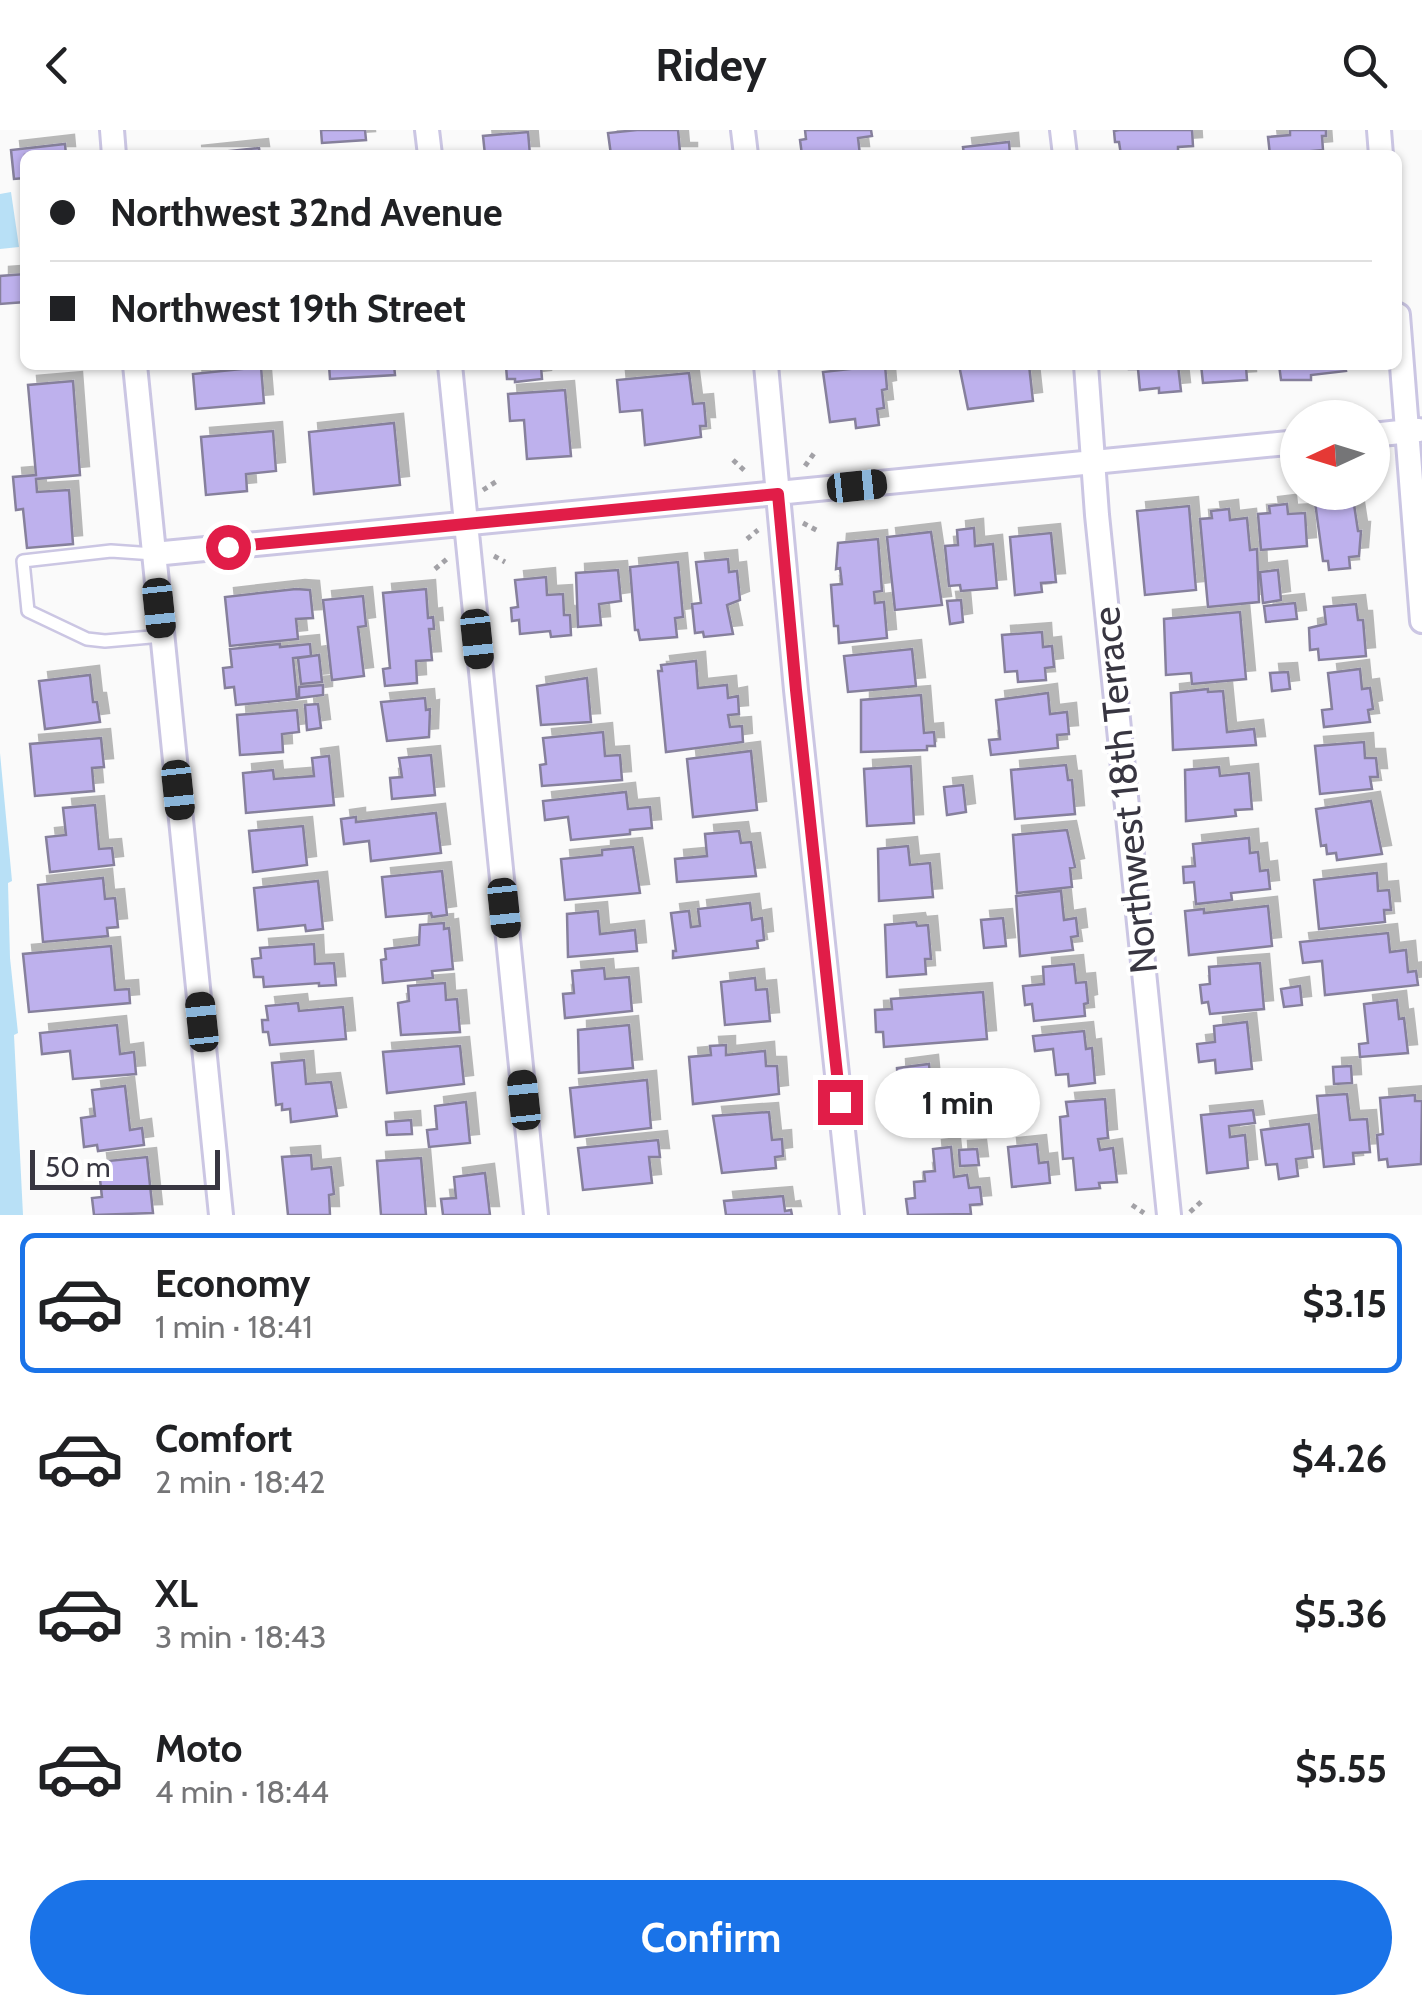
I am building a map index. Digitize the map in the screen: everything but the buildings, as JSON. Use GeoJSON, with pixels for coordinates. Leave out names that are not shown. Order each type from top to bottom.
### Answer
{"type":"FeatureCollection","features":[{"type":"Feature","properties":{"kind":"street"},"geometry":{"type":"LineString","coordinates":[[1402,344],[1414,430],[1422,621]]}},
{"type":"Feature","properties":{"kind":"street"},"geometry":{"type":"LineString","coordinates":[[136,370],[222,1215]]}},
{"type":"Feature","properties":{"kind":"street"},"geometry":{"type":"LineString","coordinates":[[450,370],[536,1215]]}},
{"type":"Feature","properties":{"kind":"street"},"geometry":{"type":"LineString","coordinates":[[766,370],[852,1215]]}},
{"type":"Feature","properties":{"kind":"street","name":"Northwest 18th Terrace"},"geometry":{"type":"LineString","coordinates":[[1086,370],[1093,461],[1179,1214]]}},
{"type":"Feature","properties":{"kind":"street"},"geometry":{"type":"LineString","coordinates":[[154,554],[1280,444]]}},
{"type":"Feature","properties":{"kind":"lane"},"geometry":{"type":"LineString","coordinates":[[154,554],[112,551],[23,562],[28,611],[87,640],[162,636]]}},
{"type":"Feature","properties":{"kind":"path"},"geometry":{"type":"LineString","coordinates":[[806,466],[816,452]]}},
{"type":"Feature","properties":{"kind":"path"},"geometry":{"type":"LineString","coordinates":[[734,460],[748,474]]}},
{"type":"Feature","properties":{"kind":"path"},"geometry":{"type":"LineString","coordinates":[[480,491],[498,481]]}},
{"type":"Feature","properties":{"kind":"path"},"geometry":{"type":"LineString","coordinates":[[801,522],[818,531]]}},
{"type":"Feature","properties":{"kind":"path"},"geometry":{"type":"LineString","coordinates":[[1179,1214],[1202,1201]]}},
{"type":"Feature","properties":{"kind":"path"},"geometry":{"type":"LineString","coordinates":[[1132,1205],[1146,1215]]}},
{"type":"Feature","properties":{"kind":"water"},"geometry":{"type":"Polygon","coordinates":[[[11,192],[19,247],[0,249],[0,194],[11,192]]]}},
{"type":"Feature","properties":{"kind":"water"},"geometry":{"type":"Polygon","coordinates":[[[0,753],[12,881],[8,883],[10,958],[18,1033],[14,1035],[23,1215],[0,1215],[0,753]]]}},
{"type":"Feature","properties":{"kind":"route"},"geometry":{"type":"LineString","coordinates":[[228,547],[778,494],[840,1102]]}}]}
